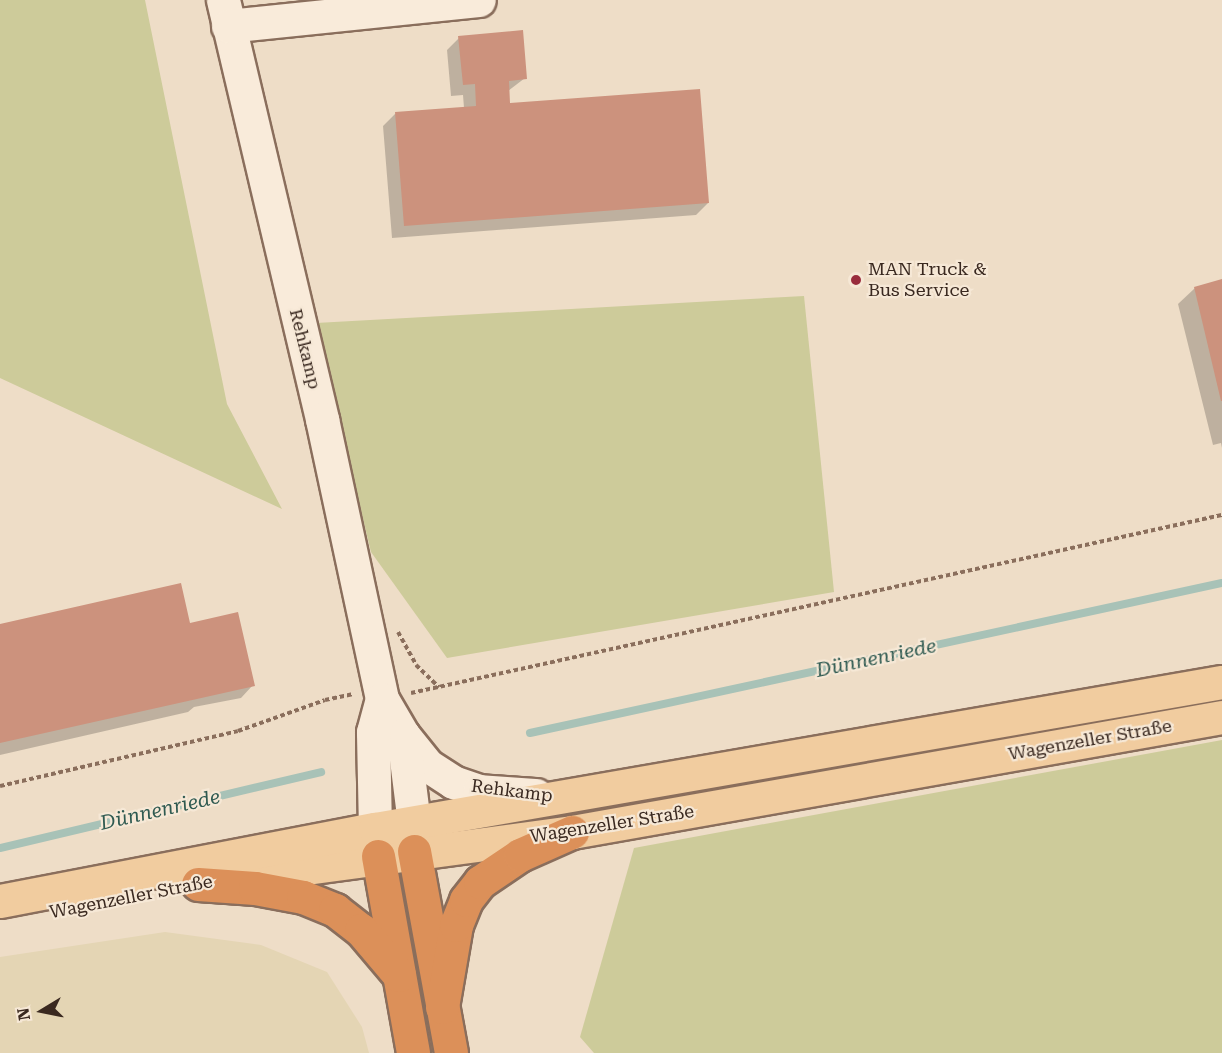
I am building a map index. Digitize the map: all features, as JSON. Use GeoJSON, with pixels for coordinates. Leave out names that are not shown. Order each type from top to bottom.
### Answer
{"type":"FeatureCollection","features":[{"type":"Feature","properties":{"kind":"highway"},"geometry":{"type":"LineString","coordinates":[[442,1007],[456,925],[466,900],[480,882],[520,855],[572,832]]}},
{"type":"Feature","properties":{"kind":"highway"},"geometry":{"type":"LineString","coordinates":[[414,837],[442,1007],[452,1053]]}},
{"type":"Feature","properties":{"kind":"highway"},"geometry":{"type":"LineString","coordinates":[[377,842],[413,1053]]}},
{"type":"Feature","properties":{"kind":"highway"},"geometry":{"type":"LineString","coordinates":[[198,884],[303,897],[335,910],[362,930],[399,975]]}},
{"type":"Feature","properties":{"kind":"main road"},"geometry":{"type":"LineString","coordinates":[[414,837],[568,797],[1222,682]]}},
{"type":"Feature","properties":{"kind":"main road","name":"Wagenzeller Straße"},"geometry":{"type":"LineString","coordinates":[[0,921],[198,884],[377,842],[414,837],[572,832],[1222,717]]}},
{"type":"Feature","properties":{"kind":"main road"},"geometry":{"type":"LineString","coordinates":[[0,901],[377,842]]}},
{"type":"Feature","properties":{"kind":"street"},"geometry":{"type":"LineString","coordinates":[[225,13],[479,0]]}},
{"type":"Feature","properties":{"kind":"street","name":"Rehkamp"},"geometry":{"type":"LineString","coordinates":[[225,13],[322,419],[382,699],[403,735],[427,765],[453,782],[480,791],[568,797]]}},
{"type":"Feature","properties":{"kind":"street","name":"Rehkamp"},"geometry":{"type":"LineString","coordinates":[[377,842],[373,732],[382,699]]}},
{"type":"Feature","properties":{"kind":"street","name":"Rehkamp"},"geometry":{"type":"LineString","coordinates":[[403,735],[414,837]]}},
{"type":"Feature","properties":{"kind":"path"},"geometry":{"type":"LineString","coordinates":[[0,786],[238,731],[348,693],[382,699],[1222,515]]}},
{"type":"Feature","properties":{"kind":"shaded area"},"geometry":{"type":"Polygon","coordinates":[[[0,0],[145,0],[227,404],[282,509],[0,378],[0,0]]]}},
{"type":"Feature","properties":{"kind":"shaded area"},"geometry":{"type":"Polygon","coordinates":[[[804,296],[834,592],[447,658],[371,552],[316,323],[804,296]]]}},
{"type":"Feature","properties":{"kind":"shaded area"},"geometry":{"type":"Polygon","coordinates":[[[1222,740],[1222,1053],[594,1053],[580,1037],[634,848],[1222,740]]]}},
{"type":"Feature","properties":{"kind":"shaded area"},"geometry":{"type":"Polygon","coordinates":[[[165,932],[261,945],[327,972],[362,1027],[369,1053],[0,1053],[0,957],[165,932]]]}},
{"type":"Feature","properties":{"kind":"building"},"geometry":{"type":"Polygon","coordinates":[[[523,30],[527,79],[509,81],[510,103],[700,89],[709,203],[404,226],[395,112],[476,106],[475,84],[463,85],[458,36],[523,30]]]}},
{"type":"Feature","properties":{"kind":"building"},"geometry":{"type":"Polygon","coordinates":[[[1222,279],[1222,401],[1221,401],[1194,287],[1222,279]]]}},
{"type":"Feature","properties":{"kind":"building"},"geometry":{"type":"Polygon","coordinates":[[[181,583],[190,623],[238,612],[255,686],[0,743],[0,624],[181,583]]]}},
{"type":"Feature","properties":{"kind":"waterway","name":"Dünnenriede"},"geometry":{"type":"LineString","coordinates":[[530,733],[1222,583]]}},
{"type":"Feature","properties":{"kind":"waterway","name":"Dünnenriede"},"geometry":{"type":"LineString","coordinates":[[0,848],[321,772]]}},
{"type":"Feature","properties":{"kind":"place","name":"MAN Truck & Bus Service"},"geometry":{"type":"Point","coordinates":[856,280]}}]}
